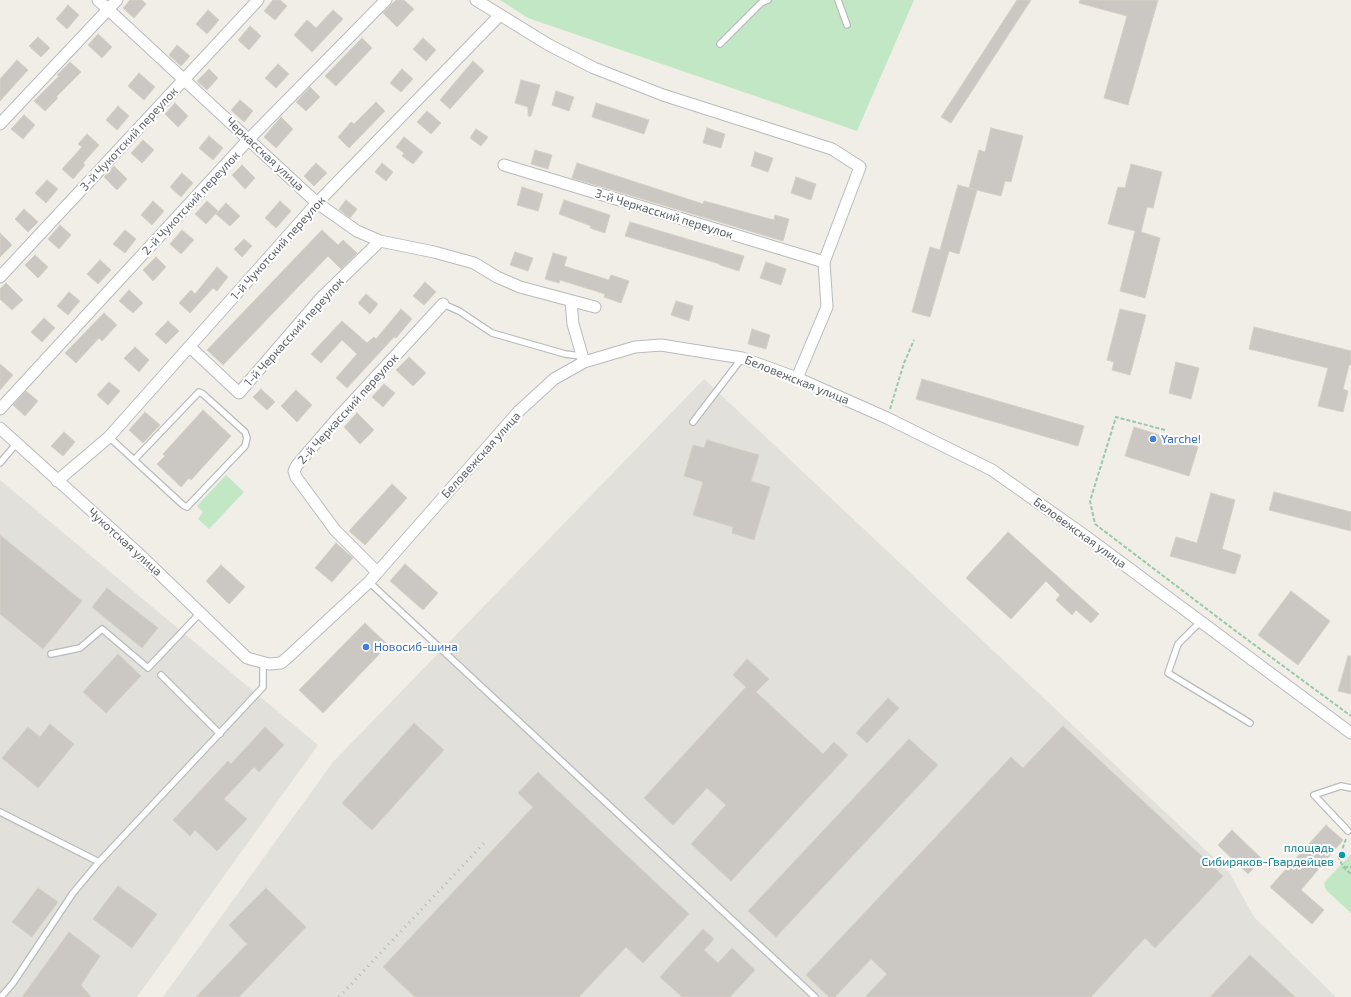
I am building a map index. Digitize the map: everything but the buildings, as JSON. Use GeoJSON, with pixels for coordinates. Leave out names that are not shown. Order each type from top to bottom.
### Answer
{"type":"FeatureCollection","features":[{"type":"Feature","properties":{"kind":"street","name":"Черкасская улица"},"geometry":{"type":"LineString","coordinates":[[98,0],[317,203],[357,232],[380,241],[434,252],[474,263],[497,277],[520,287],[595,308]]}},
{"type":"Feature","properties":{"kind":"street"},"geometry":{"type":"LineString","coordinates":[[0,124],[117,0]]}},
{"type":"Feature","properties":{"kind":"street","name":"3-й Чукотский переулок"},"geometry":{"type":"LineString","coordinates":[[0,277],[258,0]]}},
{"type":"Feature","properties":{"kind":"street","name":"2-й Чукотский переулок"},"geometry":{"type":"LineString","coordinates":[[0,410],[249,139],[386,0]]}},
{"type":"Feature","properties":{"kind":"street"},"geometry":{"type":"LineString","coordinates":[[476,0],[549,45],[594,68],[663,95],[832,149],[860,167],[824,262],[827,307],[797,378]]}},
{"type":"Feature","properties":{"kind":"street","name":"1-й Чукотский переулок"},"geometry":{"type":"LineString","coordinates":[[57,481],[110,437],[317,203],[500,15]]}},
{"type":"Feature","properties":{"kind":"street","name":"3-й Черкасский переулок"},"geometry":{"type":"LineString","coordinates":[[504,165],[824,262]]}},
{"type":"Feature","properties":{"kind":"street","name":"1-й Черкасский переулок"},"geometry":{"type":"LineString","coordinates":[[190,347],[239,393],[321,298],[380,241]]}},
{"type":"Feature","properties":{"kind":"street"},"geometry":{"type":"LineString","coordinates":[[571,301],[574,324],[582,359]]}},
{"type":"Feature","properties":{"kind":"street","name":"2-й Черкасский переулок"},"geometry":{"type":"LineString","coordinates":[[377,572],[335,530],[296,477],[294,471],[297,465],[334,422],[443,304]]}},
{"type":"Feature","properties":{"kind":"street","name":"Беловежская улица"},"geometry":{"type":"LineString","coordinates":[[247,658],[264,663],[281,662],[287,658],[369,582],[519,412],[554,380],[582,359],[635,347],[661,345],[742,358],[797,378],[887,418],[992,470],[1084,535],[1351,733]]}},
{"type":"Feature","properties":{"kind":"street","name":"Чукотская улица"},"geometry":{"type":"LineString","coordinates":[[0,428],[201,612],[247,658]]}},
{"type":"Feature","properties":{"kind":"lane"},"geometry":{"type":"LineString","coordinates":[[720,44],[761,3],[768,0]]}},
{"type":"Feature","properties":{"kind":"lane"},"geometry":{"type":"LineString","coordinates":[[838,0],[847,25]]}},
{"type":"Feature","properties":{"kind":"lane"},"geometry":{"type":"LineString","coordinates":[[443,304],[459,311],[492,333],[582,359]]}},
{"type":"Feature","properties":{"kind":"lane"},"geometry":{"type":"LineString","coordinates":[[693,422],[742,358]]}},
{"type":"Feature","properties":{"kind":"lane"},"geometry":{"type":"LineString","coordinates":[[110,437],[134,460],[187,507],[245,446],[247,438],[245,432],[199,392],[134,460]]}},
{"type":"Feature","properties":{"kind":"lane"},"geometry":{"type":"LineString","coordinates":[[0,463],[17,443]]}},
{"type":"Feature","properties":{"kind":"lane"},"geometry":{"type":"LineString","coordinates":[[369,582],[815,997]]}},
{"type":"Feature","properties":{"kind":"lane"},"geometry":{"type":"LineString","coordinates":[[50,654],[80,648],[102,629],[148,668],[201,612]]}},
{"type":"Feature","properties":{"kind":"lane"},"geometry":{"type":"LineString","coordinates":[[1200,622],[1178,644],[1168,673],[1250,723]]}},
{"type":"Feature","properties":{"kind":"lane"},"geometry":{"type":"LineString","coordinates":[[1,997],[13,983],[73,893],[99,862],[263,687],[264,663]]}},
{"type":"Feature","properties":{"kind":"lane"},"geometry":{"type":"LineString","coordinates":[[161,675],[220,734]]}},
{"type":"Feature","properties":{"kind":"lane"},"geometry":{"type":"LineString","coordinates":[[1348,831],[1314,795],[1341,786],[1351,788]]}},
{"type":"Feature","properties":{"kind":"lane"},"geometry":{"type":"LineString","coordinates":[[0,812],[99,862]]}},
{"type":"Feature","properties":{"kind":"path"},"geometry":{"type":"LineString","coordinates":[[894,399],[904,363],[914,340]]}},
{"type":"Feature","properties":{"kind":"path"},"geometry":{"type":"LineString","coordinates":[[1165,430],[1116,417],[1090,501],[1095,524],[1351,716]]}},
{"type":"Feature","properties":{"kind":"path"},"geometry":{"type":"LineString","coordinates":[[1348,831],[1339,858],[1343,867],[1351,874]]}},
{"type":"Feature","properties":{"kind":"path"},"geometry":{"type":"LineString","coordinates":[[1343,867],[1351,867]]}},
{"type":"Feature","properties":{"kind":"shaded area"},"geometry":{"type":"Polygon","coordinates":[[[704,379],[1229,872],[1254,917],[1336,997],[163,997],[333,762],[704,379]]]}},
{"type":"Feature","properties":{"kind":"shaded area"},"geometry":{"type":"Polygon","coordinates":[[[0,480],[318,745],[137,997],[0,997],[0,480]]]}},
{"type":"Feature","properties":{"kind":"green space"},"geometry":{"type":"Polygon","coordinates":[[[500,0],[914,0],[857,131],[528,18],[500,0]]]}},
{"type":"Feature","properties":{"kind":"green space"},"geometry":{"type":"Polygon","coordinates":[[[226,475],[244,492],[209,529],[198,519],[203,512],[197,506],[226,475]]]}},
{"type":"Feature","properties":{"kind":"green space"},"geometry":{"type":"Polygon","coordinates":[[[1351,854],[1351,913],[1326,890],[1324,883],[1351,854]]]}},
{"type":"Feature","properties":{"kind":"railway"},"geometry":{"type":"LineString","coordinates":[[339,997],[485,842]]}},
{"type":"Feature","properties":{"kind":"place","name":"Yarche!"},"geometry":{"type":"Point","coordinates":[1153,439]}},
{"type":"Feature","properties":{"kind":"place","name":"Новосиб-шина"},"geometry":{"type":"Point","coordinates":[366,647]}},
{"type":"Feature","properties":{"kind":"place","name":"площадь Сибиряков-Гвардейцев"},"geometry":{"type":"Point","coordinates":[1342,855]}}]}
